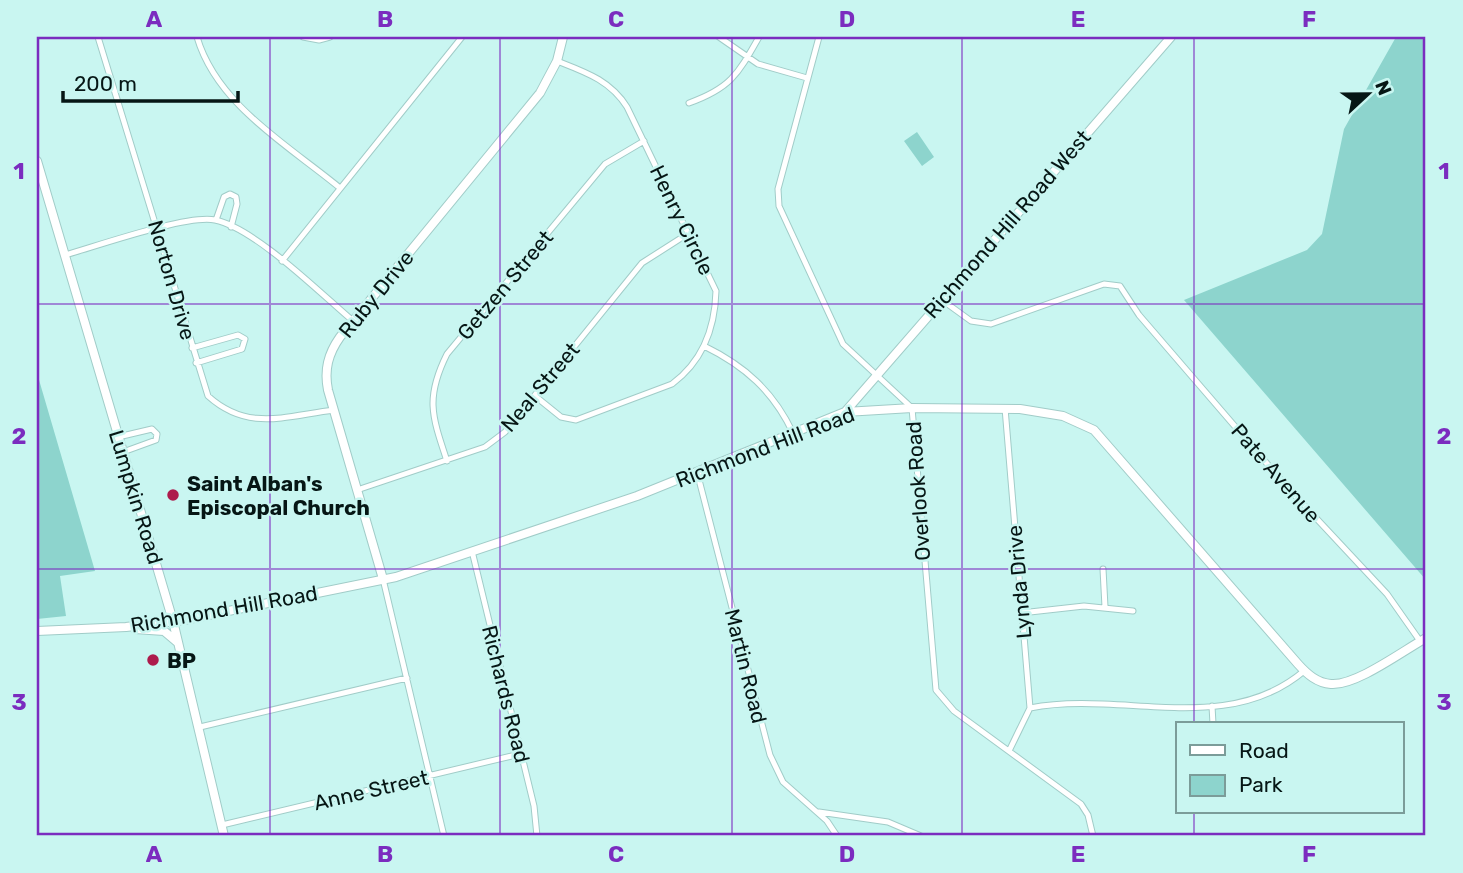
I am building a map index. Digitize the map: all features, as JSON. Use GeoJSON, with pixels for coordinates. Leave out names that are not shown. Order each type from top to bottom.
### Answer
{"type":"FeatureCollection","features":[{"type":"Feature","properties":{"kind":"street","name":"Norton Drive"},"geometry":{"type":"LineString","coordinates":[[98,37],[191,348],[208,396],[234,415],[251,420],[334,410]]}},
{"type":"Feature","properties":{"kind":"street"},"geometry":{"type":"LineString","coordinates":[[197,37],[214,77],[231,98],[340,188]]}},
{"type":"Feature","properties":{"kind":"street"},"geometry":{"type":"LineString","coordinates":[[303,37],[319,40],[330,37]]}},
{"type":"Feature","properties":{"kind":"street"},"geometry":{"type":"LineString","coordinates":[[282,261],[462,37]]}},
{"type":"Feature","properties":{"kind":"street","name":"Ruby Drive"},"geometry":{"type":"LineString","coordinates":[[444,836],[383,579],[327,385],[327,364],[332,349],[353,321],[532,103],[557,61],[564,37]]}},
{"type":"Feature","properties":{"kind":"street"},"geometry":{"type":"LineString","coordinates":[[719,37],[747,58],[778,72],[807,78]]}},
{"type":"Feature","properties":{"kind":"street"},"geometry":{"type":"LineString","coordinates":[[689,103],[721,90],[740,72],[759,37]]}},
{"type":"Feature","properties":{"kind":"street","name":"Overlook Road"},"geometry":{"type":"LineString","coordinates":[[818,37],[778,189],[779,206],[843,344],[912,408],[936,690],[954,711],[1080,804],[1088,814],[1093,836]]}},
{"type":"Feature","properties":{"kind":"street","name":"Richmond Hill Road West"},"geometry":{"type":"LineString","coordinates":[[845,412],[1171,37]]}},
{"type":"Feature","properties":{"kind":"street","name":"Henry Circle"},"geometry":{"type":"LineString","coordinates":[[535,396],[561,417],[576,420],[672,384],[684,375],[704,346],[715,319],[716,290],[627,107],[609,85],[594,75],[557,61]]}},
{"type":"Feature","properties":{"kind":"street","name":"Getzen Street"},"geometry":{"type":"LineString","coordinates":[[447,461],[433,420],[434,380],[447,354],[605,164],[644,141]]}},
{"type":"Feature","properties":{"kind":"street","name":"Lumpkin Road"},"geometry":{"type":"LineString","coordinates":[[37,160],[173,621],[224,836]]}},
{"type":"Feature","properties":{"kind":"street"},"geometry":{"type":"LineString","coordinates":[[216,220],[224,197],[230,194],[236,197],[237,204],[231,227]]}},
{"type":"Feature","properties":{"kind":"street"},"geometry":{"type":"LineString","coordinates":[[65,255],[187,220],[216,220],[282,261],[353,321]]}},
{"type":"Feature","properties":{"kind":"street","name":"Neal Street"},"geometry":{"type":"LineString","coordinates":[[357,489],[485,447],[505,432],[642,263],[688,233]]}},
{"type":"Feature","properties":{"kind":"street","name":"Pate Avenue"},"geometry":{"type":"LineString","coordinates":[[942,300],[966,318],[984,324],[1008,320],[1108,283],[1123,289],[1131,304],[1297,498],[1387,594],[1423,639]]}},
{"type":"Feature","properties":{"kind":"street"},"geometry":{"type":"LineString","coordinates":[[191,348],[238,335],[245,339],[242,349],[196,363]]}},
{"type":"Feature","properties":{"kind":"street"},"geometry":{"type":"LineString","coordinates":[[704,346],[729,358],[756,379],[779,406],[793,433]]}},
{"type":"Feature","properties":{"kind":"street","name":"Richmond Hill Road"},"geometry":{"type":"LineString","coordinates":[[37,631],[121,628],[173,621],[277,603],[383,579],[625,500],[845,412],[912,408],[1005,408],[1063,416],[1094,430],[1304,671],[1323,683],[1337,684],[1361,675],[1423,639]]}},
{"type":"Feature","properties":{"kind":"street","name":"Lynda Drive"},"geometry":{"type":"LineString","coordinates":[[1005,408],[1030,708]]}},
{"type":"Feature","properties":{"kind":"street"},"geometry":{"type":"LineString","coordinates":[[118,437],[152,429],[157,434],[156,440],[150,444],[123,452]]}},
{"type":"Feature","properties":{"kind":"street","name":"Martin Road"},"geometry":{"type":"LineString","coordinates":[[697,472],[762,733],[783,782],[819,812],[837,836]]}},
{"type":"Feature","properties":{"kind":"street","name":"Richards Road"},"geometry":{"type":"LineString","coordinates":[[472,551],[536,817],[537,836]]}},
{"type":"Feature","properties":{"kind":"street"},"geometry":{"type":"LineString","coordinates":[[1103,569],[1105,607]]}},
{"type":"Feature","properties":{"kind":"street"},"geometry":{"type":"LineString","coordinates":[[1021,613],[1105,607],[1133,611]]}},
{"type":"Feature","properties":{"kind":"street"},"geometry":{"type":"LineString","coordinates":[[121,628],[164,631],[179,644]]}},
{"type":"Feature","properties":{"kind":"street"},"geometry":{"type":"LineString","coordinates":[[1009,751],[1030,708],[1073,704],[1167,709],[1212,706],[1258,699],[1304,671]]}},
{"type":"Feature","properties":{"kind":"street"},"geometry":{"type":"LineString","coordinates":[[200,727],[407,678]]}},
{"type":"Feature","properties":{"kind":"street"},"geometry":{"type":"LineString","coordinates":[[1212,706],[1213,722]]}},
{"type":"Feature","properties":{"kind":"street","name":"Anne Street"},"geometry":{"type":"LineString","coordinates":[[222,825],[520,754]]}},
{"type":"Feature","properties":{"kind":"street"},"geometry":{"type":"LineString","coordinates":[[819,812],[888,822],[921,836]]}},
{"type":"Feature","properties":{"kind":"green space"},"geometry":{"type":"Polygon","coordinates":[[[1396,37],[1420,37],[1426,42],[1426,580],[1184,300],[1307,250],[1322,234],[1344,129],[1396,37]]]}},
{"type":"Feature","properties":{"kind":"green space"},"geometry":{"type":"Polygon","coordinates":[[[917,132],[934,157],[922,166],[904,141],[917,132]]]}},
{"type":"Feature","properties":{"kind":"green space"},"geometry":{"type":"Polygon","coordinates":[[[37,373],[95,571],[60,576],[66,616],[37,619],[37,373]]]}},
{"type":"Feature","properties":{"kind":"place","name":"Saint Alban's Episcopal Church"},"geometry":{"type":"Point","coordinates":[173,495]}},
{"type":"Feature","properties":{"kind":"place","name":"BP"},"geometry":{"type":"Point","coordinates":[153,660]}}]}
